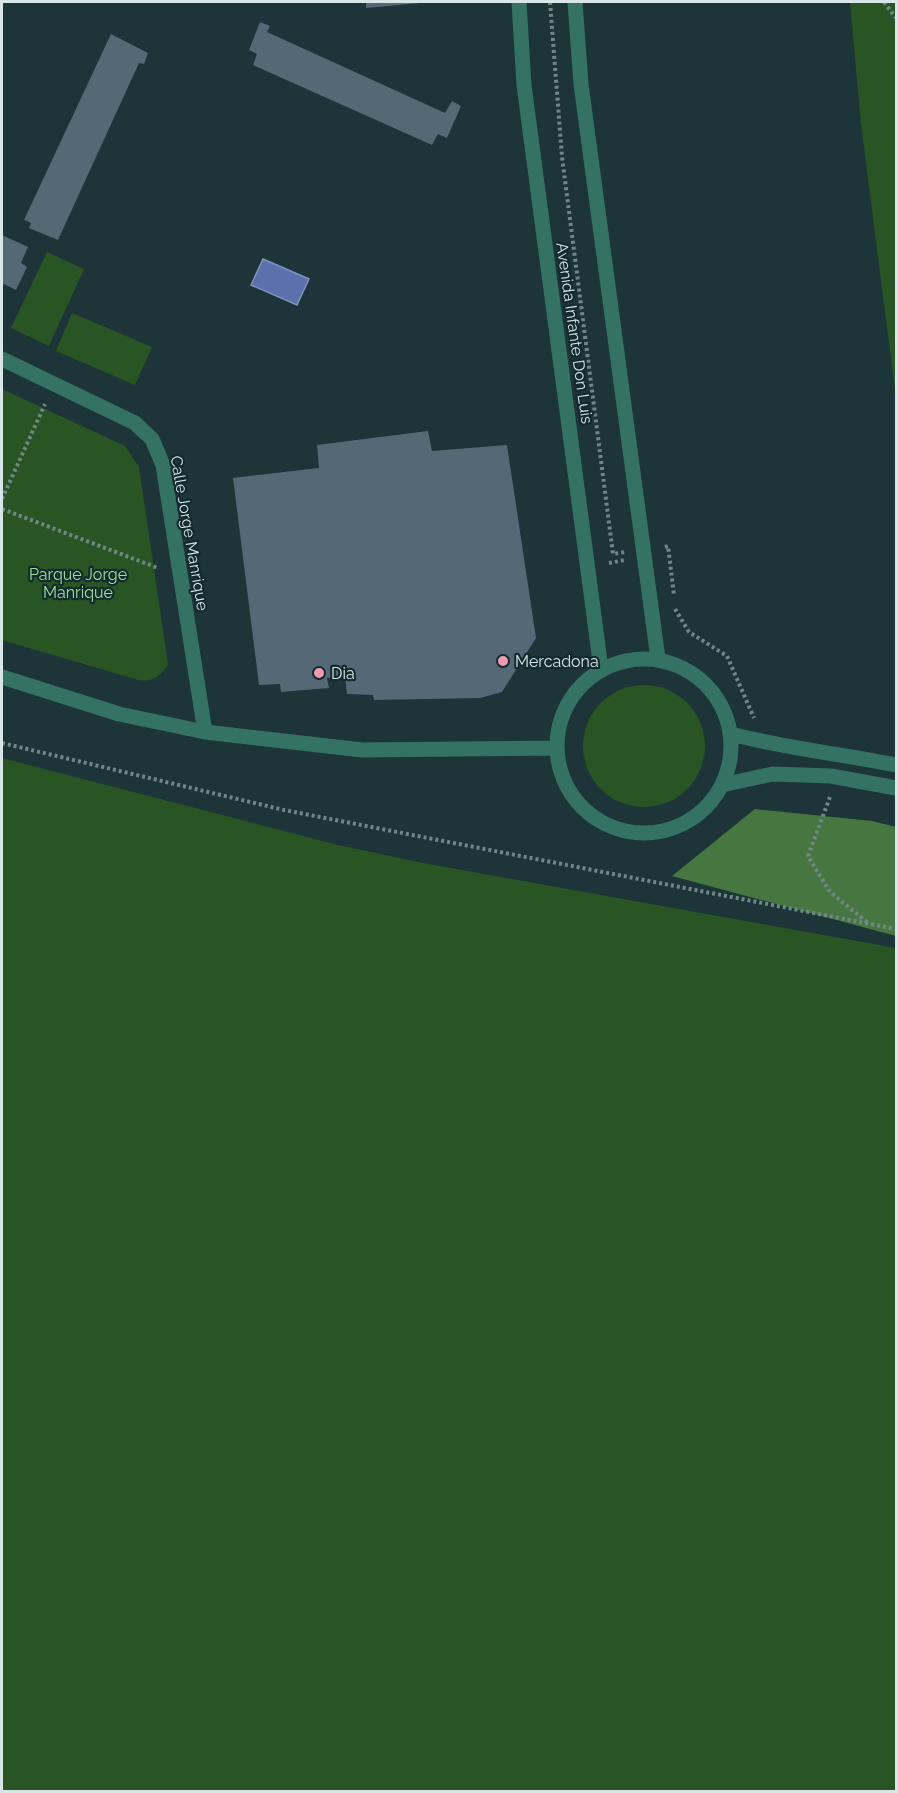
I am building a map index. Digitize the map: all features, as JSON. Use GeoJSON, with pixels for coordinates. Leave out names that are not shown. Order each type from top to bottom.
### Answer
{"type":"FeatureCollection","features":[{"type":"Feature","properties":{"kind":"street","name":"Avenida Infante Don Luis"},"geometry":{"type":"LineString","coordinates":[[519,2],[524,85],[601,669]]}},
{"type":"Feature","properties":{"kind":"street"},"geometry":{"type":"LineString","coordinates":[[575,2],[581,84],[658,659]]}},
{"type":"Feature","properties":{"kind":"street","name":"Calle Jorge Manrique"},"geometry":{"type":"LineString","coordinates":[[2,359],[135,423],[153,439],[163,465],[205,732]]}},
{"type":"Feature","properties":{"kind":"street"},"geometry":{"type":"LineString","coordinates":[[628,659],[658,659],[679,666],[698,677],[714,693],[725,712],[730,734],[728,768],[722,784],[707,806],[687,822],[663,831],[638,833],[612,828],[590,815],[572,796],[560,774],[556,748],[558,724],[567,702],[582,684],[601,669],[628,659]]}},
{"type":"Feature","properties":{"kind":"street"},"geometry":{"type":"LineString","coordinates":[[2,677],[120,714],[205,732],[362,750],[556,748]]}},
{"type":"Feature","properties":{"kind":"street"},"geometry":{"type":"LineString","coordinates":[[730,734],[778,746],[834,753],[897,765]]}},
{"type":"Feature","properties":{"kind":"street"},"geometry":{"type":"LineString","coordinates":[[722,784],[773,774],[831,776],[897,788]]}},
{"type":"Feature","properties":{"kind":"path"},"geometry":{"type":"LineString","coordinates":[[885,2],[897,18]]}},
{"type":"Feature","properties":{"kind":"path"},"geometry":{"type":"LineString","coordinates":[[2,500],[55,384]]}},
{"type":"Feature","properties":{"kind":"path"},"geometry":{"type":"LineString","coordinates":[[2,509],[181,577]]}},
{"type":"Feature","properties":{"kind":"path"},"geometry":{"type":"LineString","coordinates":[[588,566],[646,557]]}},
{"type":"Feature","properties":{"kind":"path"},"geometry":{"type":"LineString","coordinates":[[2,743],[284,810],[897,929]]}},
{"type":"Feature","properties":{"kind":"path"},"geometry":{"type":"LineString","coordinates":[[831,776],[830,797],[808,856],[830,892],[869,923]]}},
{"type":"Feature","properties":{"kind":"green space"},"geometry":{"type":"Polygon","coordinates":[[[850,2],[896,2],[896,398],[861,124],[850,2]]]}},
{"type":"Feature","properties":{"kind":"green space"},"geometry":{"type":"Polygon","coordinates":[[[47,252],[84,269],[49,346],[11,328],[47,252]]]}},
{"type":"Feature","properties":{"kind":"green space"},"geometry":{"type":"Polygon","coordinates":[[[72,313],[152,347],[135,385],[56,351],[72,313]]]}},
{"type":"Feature","properties":{"kind":"green space","name":"Parque Jorge Manrique"},"geometry":{"type":"Polygon","coordinates":[[[2,389],[125,446],[139,467],[168,664],[156,678],[138,680],[2,640],[2,389]]]}},
{"type":"Feature","properties":{"kind":"green space"},"geometry":{"type":"Polygon","coordinates":[[[644,685],[668,689],[687,703],[701,722],[705,746],[701,770],[687,789],[668,803],[644,807],[620,803],[601,789],[587,770],[583,746],[587,722],[601,703],[620,689],[644,685]]]}},
{"type":"Feature","properties":{"kind":"green space"},"geometry":{"type":"Polygon","coordinates":[[[2,758],[338,845],[423,863],[896,948],[896,1791],[2,1791],[2,758]]]}},
{"type":"Feature","properties":{"kind":"green space"},"geometry":{"type":"Polygon","coordinates":[[[755,809],[872,821],[896,827],[896,936],[672,876],[755,809]]]}},
{"type":"Feature","properties":{"kind":"water"},"geometry":{"type":"Polygon","coordinates":[[[263,259],[309,279],[297,305],[251,285],[263,259]]]}},
{"type":"Feature","properties":{"kind":"building"},"geometry":{"type":"Polygon","coordinates":[[[366,2],[420,2],[421,3],[366,8],[366,2]]]}},
{"type":"Feature","properties":{"kind":"building"},"geometry":{"type":"Polygon","coordinates":[[[260,22],[270,26],[267,32],[445,113],[452,101],[461,106],[447,138],[438,134],[432,145],[253,65],[257,54],[249,50],[260,22]]]}},
{"type":"Feature","properties":{"kind":"building"},"geometry":{"type":"Polygon","coordinates":[[[111,34],[148,53],[144,64],[139,63],[58,240],[29,228],[31,223],[24,220],[111,34]]]}},
{"type":"Feature","properties":{"kind":"building"},"geometry":{"type":"Polygon","coordinates":[[[2,235],[28,247],[21,263],[27,267],[16,290],[2,283],[2,235]]]}},
{"type":"Feature","properties":{"kind":"building"},"geometry":{"type":"Polygon","coordinates":[[[428,431],[432,451],[507,445],[536,638],[502,692],[480,698],[374,700],[373,695],[347,694],[345,676],[327,678],[329,688],[281,692],[280,684],[259,685],[233,478],[319,468],[317,445],[428,431]]]}},
{"type":"Feature","properties":{"kind":"place","name":"Mercadona"},"geometry":{"type":"Point","coordinates":[503,661]}},
{"type":"Feature","properties":{"kind":"place","name":"Dia"},"geometry":{"type":"Point","coordinates":[319,673]}}]}
